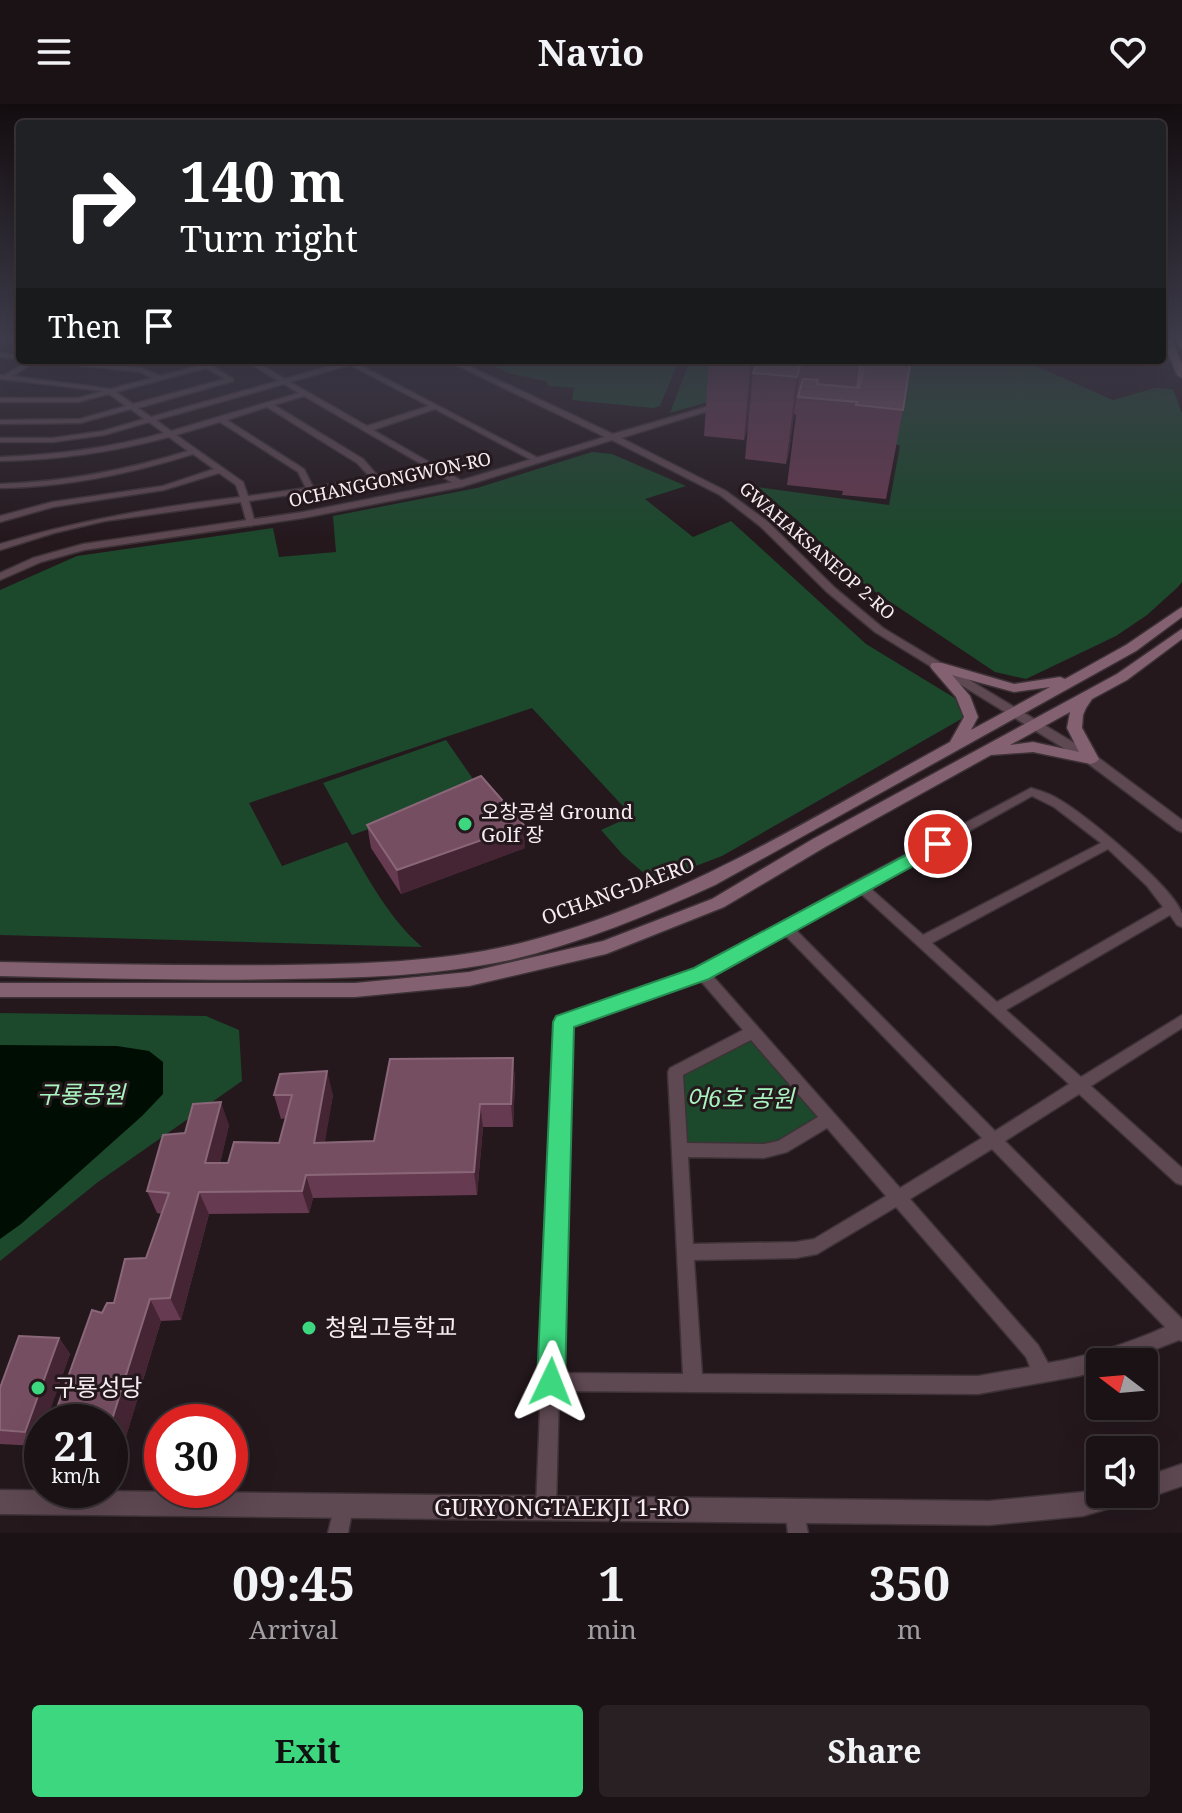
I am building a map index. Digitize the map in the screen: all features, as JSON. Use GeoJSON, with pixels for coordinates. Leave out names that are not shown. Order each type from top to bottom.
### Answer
{"type":"FeatureCollection","features":[{"type":"Feature","properties":{"kind":"main road","name":"OCHANG-DAERO"},"geometry":{"type":"LineString","coordinates":[[0,969],[195,974],[372,970],[508,953],[653,907],[709,881],[1131,648],[1182,611]]}},
{"type":"Feature","properties":{"kind":"main road"},"geometry":{"type":"LineString","coordinates":[[0,990],[355,990],[469,979],[606,947],[718,903],[978,754],[1122,677],[1182,633]]}},
{"type":"Feature","properties":{"kind":"main road"},"geometry":{"type":"LineString","coordinates":[[937,666],[1014,688],[1041,686],[1085,674]]}},
{"type":"Feature","properties":{"kind":"main road"},"geometry":{"type":"LineString","coordinates":[[937,666],[969,706],[971,717],[967,728],[955,743]]}},
{"type":"Feature","properties":{"kind":"main road"},"geometry":{"type":"LineString","coordinates":[[1090,693],[1074,712],[1072,724],[1091,759]]}},
{"type":"Feature","properties":{"kind":"main road"},"geometry":{"type":"LineString","coordinates":[[978,754],[1033,747],[1091,759]]}},
{"type":"Feature","properties":{"kind":"street"},"geometry":{"type":"LineString","coordinates":[[129,405],[240,484],[251,523]]}},
{"type":"Feature","properties":{"kind":"street"},"geometry":{"type":"LineString","coordinates":[[0,422],[66,423],[145,405]]}},
{"type":"Feature","properties":{"kind":"street"},"geometry":{"type":"LineString","coordinates":[[0,440],[73,438],[204,405]]}},
{"type":"Feature","properties":{"kind":"street"},"geometry":{"type":"LineString","coordinates":[[0,459],[90,453],[265,405]]}},
{"type":"Feature","properties":{"kind":"street"},"geometry":{"type":"LineString","coordinates":[[268,405],[360,461],[377,480]]}},
{"type":"Feature","properties":{"kind":"street"},"geometry":{"type":"LineString","coordinates":[[325,405],[461,484]]}},
{"type":"Feature","properties":{"kind":"street"},"geometry":{"type":"LineString","coordinates":[[430,405],[540,461]]}},
{"type":"Feature","properties":{"kind":"street","name":"GWAHAKSANEOP 2-RO"},"geometry":{"type":"LineString","coordinates":[[543,405],[669,464],[739,504],[879,630],[1012,714],[1091,759],[1182,827]]}},
{"type":"Feature","properties":{"kind":"street","name":"OCHANGGONGWON-RO"},"geometry":{"type":"LineString","coordinates":[[0,577],[37,560],[83,547],[359,506],[461,484],[722,405]]}},
{"type":"Feature","properties":{"kind":"street"},"geometry":{"type":"LineString","coordinates":[[367,429],[434,407]]}},
{"type":"Feature","properties":{"kind":"street"},"geometry":{"type":"LineString","coordinates":[[219,418],[301,471],[311,491]]}},
{"type":"Feature","properties":{"kind":"street"},"geometry":{"type":"LineString","coordinates":[[3,487],[89,479],[195,451]]}},
{"type":"Feature","properties":{"kind":"street"},"geometry":{"type":"LineString","coordinates":[[0,547],[84,523],[311,491],[377,480],[431,466]]}},
{"type":"Feature","properties":{"kind":"street"},"geometry":{"type":"LineString","coordinates":[[0,519],[52,505],[164,488],[221,470]]}},
{"type":"Feature","properties":{"kind":"street"},"geometry":{"type":"LineString","coordinates":[[546,1508],[563,1022],[702,973],[1031,792],[1057,802],[1108,844],[1145,876],[1182,922]]}},
{"type":"Feature","properties":{"kind":"street"},"geometry":{"type":"LineString","coordinates":[[922,942],[1108,844]]}},
{"type":"Feature","properties":{"kind":"street"},"geometry":{"type":"LineString","coordinates":[[859,885],[1080,1086],[1178,1169]]}},
{"type":"Feature","properties":{"kind":"street"},"geometry":{"type":"LineString","coordinates":[[996,1009],[1172,908]]}},
{"type":"Feature","properties":{"kind":"street"},"geometry":{"type":"LineString","coordinates":[[551,1382],[978,1385],[1079,1367],[1136,1349],[1181,1330],[785,927]]}},
{"type":"Feature","properties":{"kind":"street"},"geometry":{"type":"LineString","coordinates":[[702,973],[1032,1351],[1043,1373]]}},
{"type":"Feature","properties":{"kind":"street"},"geometry":{"type":"LineString","coordinates":[[686,1252],[796,1250],[817,1246],[1182,1021]]}},
{"type":"Feature","properties":{"kind":"street"},"geometry":{"type":"LineString","coordinates":[[693,1383],[675,1072],[753,1032]]}},
{"type":"Feature","properties":{"kind":"street"},"geometry":{"type":"LineString","coordinates":[[680,1150],[764,1151],[781,1147],[829,1119]]}},
{"type":"Feature","properties":{"kind":"street"},"geometry":{"type":"LineString","coordinates":[[1158,1483],[1182,1475]]}},
{"type":"Feature","properties":{"kind":"street","name":"GURYONGTAEKJI 1-RO"},"geometry":{"type":"LineString","coordinates":[[0,1502],[546,1508],[797,1522],[989,1513],[1086,1503]]}},
{"type":"Feature","properties":{"kind":"street"},"geometry":{"type":"LineString","coordinates":[[338,1533],[343,1507]]}},
{"type":"Feature","properties":{"kind":"green space"},"geometry":{"type":"Polygon","coordinates":[[[619,405],[661,405],[653,408],[619,405]]]}},
{"type":"Feature","properties":{"kind":"green space"},"geometry":{"type":"Polygon","coordinates":[[[673,405],[699,405],[670,413],[673,405]]]}},
{"type":"Feature","properties":{"kind":"green space"},"geometry":{"type":"Polygon","coordinates":[[[819,405],[1179,405],[1182,413],[1182,582],[1147,615],[1116,636],[1026,679],[995,672],[865,585],[796,519],[757,487],[889,505],[900,446],[819,405]]]}},
{"type":"Feature","properties":{"kind":"green space"},"geometry":{"type":"Polygon","coordinates":[[[592,452],[612,454],[686,486],[645,499],[693,537],[731,521],[866,644],[958,700],[963,718],[722,856],[654,882],[623,855],[601,830],[632,816],[532,708],[249,803],[282,866],[347,842],[389,911],[422,947],[0,935],[0,590],[77,556],[273,528],[279,557],[336,552],[333,516],[477,488],[592,452]]]}},
{"type":"Feature","properties":{"kind":"green space"},"geometry":{"type":"Polygon","coordinates":[[[446,740],[480,789],[352,835],[323,783],[446,740]]]}},
{"type":"Feature","properties":{"kind":"green space","name":"구룡공원"},"geometry":{"type":"Polygon","coordinates":[[[0,1013],[206,1016],[239,1030],[242,1081],[98,1182],[0,1261],[0,1013]]]}},
{"type":"Feature","properties":{"kind":"green space","name":"어6호 공원"},"geometry":{"type":"Polygon","coordinates":[[[753,1032],[829,1119],[781,1147],[680,1150],[675,1072],[753,1032]]]}},
{"type":"Feature","properties":{"kind":"shaded area"},"geometry":{"type":"Polygon","coordinates":[[[0,1045],[117,1046],[149,1051],[163,1062],[163,1094],[21,1224],[0,1239],[0,1045]]]}},
{"type":"Feature","properties":{"kind":"building"},"geometry":{"type":"Polygon","coordinates":[[[856,405],[904,405],[903,410],[856,405]]]}},
{"type":"Feature","properties":{"kind":"building"},"geometry":{"type":"Polygon","coordinates":[[[481,776],[524,825],[397,870],[367,825],[481,776]]]}},
{"type":"Feature","properties":{"kind":"building"},"geometry":{"type":"Polygon","coordinates":[[[513,1058],[511,1104],[480,1104],[474,1172],[306,1175],[302,1191],[199,1192],[170,1298],[150,1299],[117,1404],[58,1404],[92,1310],[102,1313],[107,1303],[114,1303],[125,1259],[146,1258],[169,1193],[147,1191],[163,1135],[185,1133],[193,1104],[221,1102],[205,1163],[228,1163],[234,1142],[279,1143],[292,1095],[274,1095],[280,1074],[327,1071],[314,1143],[374,1141],[390,1059],[513,1058]]]}},
{"type":"Feature","properties":{"kind":"building"},"geometry":{"type":"Polygon","coordinates":[[[19,1336],[59,1338],[35,1404],[24,1404],[24,1432],[0,1430],[0,1388],[19,1336]]]}},
{"type":"Feature","properties":{"kind":"place","name":"오창공설 Ground Golf 장"},"geometry":{"type":"Point","coordinates":[465,824]}},
{"type":"Feature","properties":{"kind":"place","name":"청원고등학교"},"geometry":{"type":"Point","coordinates":[309,1328]}},
{"type":"Feature","properties":{"kind":"place","name":"구룡성당"},"geometry":{"type":"Point","coordinates":[38,1388]}},
{"type":"Feature","properties":{"kind":"route"},"geometry":{"type":"LineString","coordinates":[[551,1382],[563,1022],[702,973],[834,898],[938,844]]}}]}
